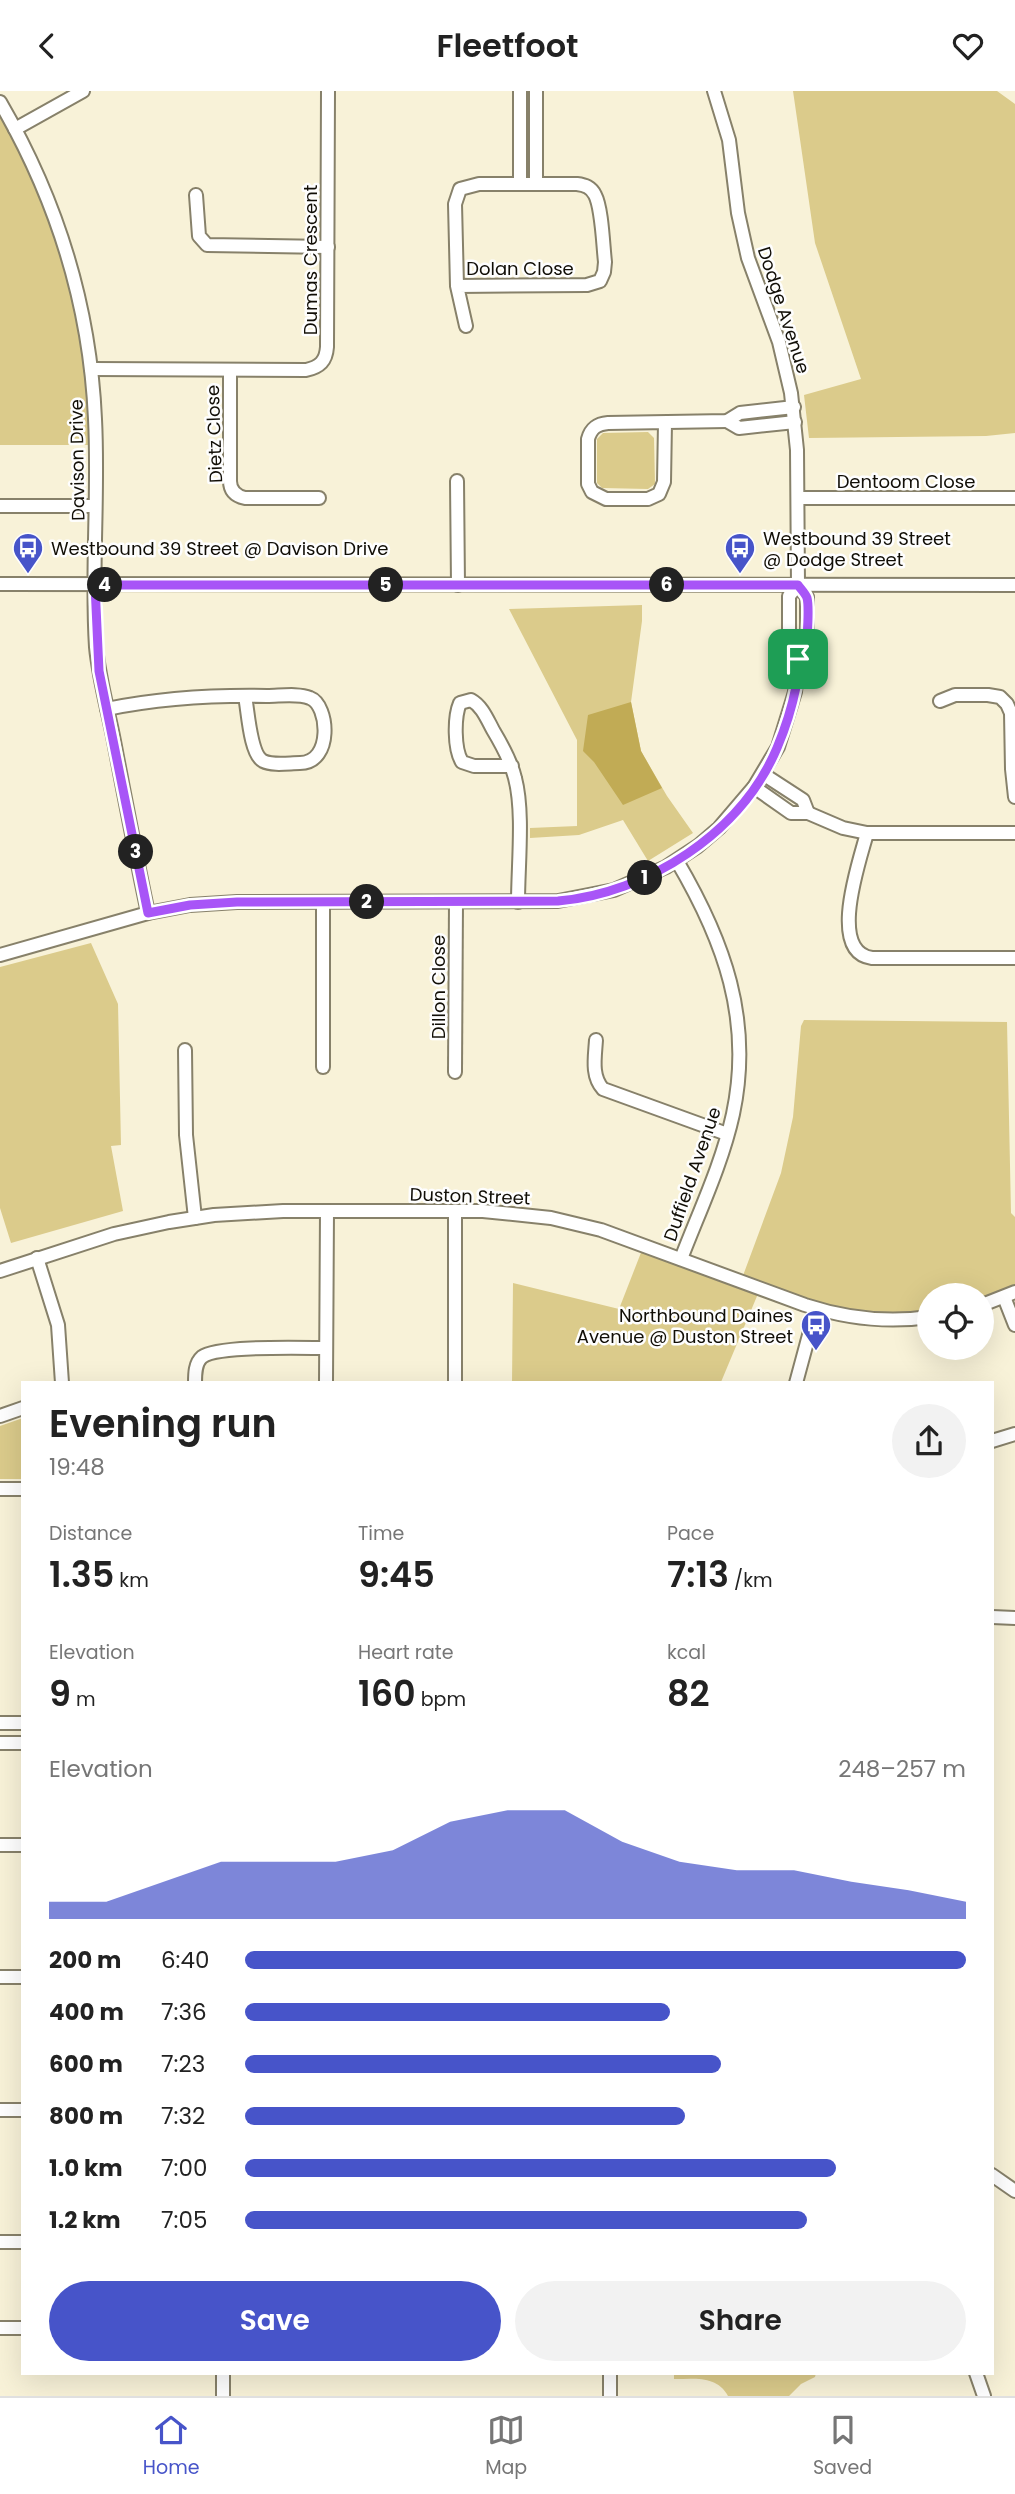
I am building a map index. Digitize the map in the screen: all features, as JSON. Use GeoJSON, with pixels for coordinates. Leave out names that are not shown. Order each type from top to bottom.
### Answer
{"type":"FeatureCollection","features":[{"type":"Feature","properties":{"kind":"street"},"geometry":{"type":"LineString","coordinates":[[15,129],[83,91]]}},
{"type":"Feature","properties":{"kind":"street","name":"Dumas Crescent"},"geometry":{"type":"LineString","coordinates":[[91,369],[306,370],[321,364],[327,347],[328,91]]}},
{"type":"Feature","properties":{"kind":"street"},"geometry":{"type":"LineString","coordinates":[[520,91],[520,184]]}},
{"type":"Feature","properties":{"kind":"street"},"geometry":{"type":"LineString","coordinates":[[536,91],[536,184]]}},
{"type":"Feature","properties":{"kind":"street","name":"Dodge Avenue"},"geometry":{"type":"LineString","coordinates":[[715,91],[729,141],[744,242],[756,283],[779,342],[794,407],[798,585],[789,596],[789,643],[798,659],[798,674],[791,709],[778,747],[763,774]]}},
{"type":"Feature","properties":{"kind":"street","name":"Davison Drive"},"geometry":{"type":"LineString","coordinates":[[0,103],[40,178],[60,230],[82,310],[95,420],[97,659],[148,913]]}},
{"type":"Feature","properties":{"kind":"street"},"geometry":{"type":"LineString","coordinates":[[520,120],[536,120]]}},
{"type":"Feature","properties":{"kind":"street","name":"Dolan Close"},"geometry":{"type":"LineString","coordinates":[[457,286],[587,285],[600,281],[605,267],[597,201],[592,191],[589,187],[577,184],[471,185],[460,189],[456,204],[457,286],[466,326]]}},
{"type":"Feature","properties":{"kind":"street"},"geometry":{"type":"LineString","coordinates":[[196,195],[199,236],[207,245],[328,247]]}},
{"type":"Feature","properties":{"kind":"street","name":"Dietz Close"},"geometry":{"type":"LineString","coordinates":[[229,370],[230,481],[235,494],[245,498],[319,498]]}},
{"type":"Feature","properties":{"kind":"street"},"geometry":{"type":"LineString","coordinates":[[664,423],[664,482],[659,494],[648,499],[606,499],[592,492],[588,484],[588,439],[592,429],[608,423],[727,421],[740,413],[794,407]]}},
{"type":"Feature","properties":{"kind":"street"},"geometry":{"type":"LineString","coordinates":[[727,421],[739,428],[795,422]]}},
{"type":"Feature","properties":{"kind":"street"},"geometry":{"type":"LineString","coordinates":[[457,481],[458,585]]}},
{"type":"Feature","properties":{"kind":"street","name":"Dentoom Close"},"geometry":{"type":"LineString","coordinates":[[798,498],[1015,499]]}},
{"type":"Feature","properties":{"kind":"street"},"geometry":{"type":"LineString","coordinates":[[0,506],[95,506]]}},
{"type":"Feature","properties":{"kind":"street"},"geometry":{"type":"LineString","coordinates":[[0,584],[1015,585]]}},
{"type":"Feature","properties":{"kind":"street"},"geometry":{"type":"LineString","coordinates":[[940,701],[955,695],[988,695],[1000,697],[1007,703],[1011,713],[1015,797]]}},
{"type":"Feature","properties":{"kind":"street"},"geometry":{"type":"LineString","coordinates":[[107,709],[177,697],[246,696],[305,697],[315,700],[323,714],[323,744],[320,755],[307,763],[271,763],[260,759],[254,751],[246,696]]}},
{"type":"Feature","properties":{"kind":"street"},"geometry":{"type":"LineString","coordinates":[[512,766],[469,766],[460,759],[457,747],[460,703],[471,700],[479,706],[512,766],[518,791],[518,902]]}},
{"type":"Feature","properties":{"kind":"street"},"geometry":{"type":"LineString","coordinates":[[0,955],[148,913],[221,903],[518,902],[568,900],[606,893],[677,861],[719,828],[763,774],[803,800],[808,813]]}},
{"type":"Feature","properties":{"kind":"street"},"geometry":{"type":"LineString","coordinates":[[754,787],[791,813],[808,813],[834,825],[867,833],[1015,833]]}},
{"type":"Feature","properties":{"kind":"street"},"geometry":{"type":"LineString","coordinates":[[867,833],[849,907],[852,944],[860,955],[872,958],[1015,958]]}},
{"type":"Feature","properties":{"kind":"street","name":"Duffield Avenue"},"geometry":{"type":"LineString","coordinates":[[677,861],[719,942],[735,1000],[739,1067],[736,1100],[727,1134],[681,1259]]}},
{"type":"Feature","properties":{"kind":"street"},"geometry":{"type":"LineString","coordinates":[[323,902],[323,1067]]}},
{"type":"Feature","properties":{"kind":"street","name":"Dillon Close"},"geometry":{"type":"LineString","coordinates":[[456,902],[456,1072]]}},
{"type":"Feature","properties":{"kind":"street"},"geometry":{"type":"LineString","coordinates":[[596,1040],[595,1072],[598,1084],[603,1089],[727,1134]]}},
{"type":"Feature","properties":{"kind":"street"},"geometry":{"type":"LineString","coordinates":[[185,1050],[186,1135],[195,1218]]}},
{"type":"Feature","properties":{"kind":"street"},"geometry":{"type":"LineString","coordinates":[[326,1381],[327,1211]]}},
{"type":"Feature","properties":{"kind":"street"},"geometry":{"type":"LineString","coordinates":[[455,1211],[455,1381]]}},
{"type":"Feature","properties":{"kind":"street","name":"Duston Street"},"geometry":{"type":"LineString","coordinates":[[0,1271],[114,1234],[195,1218],[252,1212],[515,1213],[568,1221],[616,1235],[816,1309],[876,1319],[917,1317]]}},
{"type":"Feature","properties":{"kind":"street"},"geometry":{"type":"LineString","coordinates":[[37,1258],[58,1325],[62,1381]]}},
{"type":"Feature","properties":{"kind":"street"},"geometry":{"type":"LineString","coordinates":[[1009,1295],[1015,1325]]}},
{"type":"Feature","properties":{"kind":"street"},"geometry":{"type":"LineString","coordinates":[[797,1381],[816,1309]]}},
{"type":"Feature","properties":{"kind":"street"},"geometry":{"type":"LineString","coordinates":[[195,1381],[198,1362],[213,1352],[326,1347]]}},
{"type":"Feature","properties":{"kind":"street"},"geometry":{"type":"LineString","coordinates":[[0,1416],[21,1409]]}},
{"type":"Feature","properties":{"kind":"street"},"geometry":{"type":"LineString","coordinates":[[994,1440],[1015,1434]]}},
{"type":"Feature","properties":{"kind":"street"},"geometry":{"type":"LineString","coordinates":[[0,1489],[21,1489]]}},
{"type":"Feature","properties":{"kind":"street"},"geometry":{"type":"LineString","coordinates":[[994,1618],[1015,1618]]}},
{"type":"Feature","properties":{"kind":"street"},"geometry":{"type":"LineString","coordinates":[[0,1723],[21,1723]]}},
{"type":"Feature","properties":{"kind":"street"},"geometry":{"type":"LineString","coordinates":[[0,1743],[21,1743]]}},
{"type":"Feature","properties":{"kind":"street"},"geometry":{"type":"LineString","coordinates":[[0,1845],[21,1845]]}},
{"type":"Feature","properties":{"kind":"street"},"geometry":{"type":"LineString","coordinates":[[0,1977],[21,1977]]}},
{"type":"Feature","properties":{"kind":"street"},"geometry":{"type":"LineString","coordinates":[[0,2110],[21,2110]]}},
{"type":"Feature","properties":{"kind":"street"},"geometry":{"type":"LineString","coordinates":[[994,2176],[1015,2191]]}},
{"type":"Feature","properties":{"kind":"street"},"geometry":{"type":"LineString","coordinates":[[0,2242],[21,2242]]}},
{"type":"Feature","properties":{"kind":"street"},"geometry":{"type":"LineString","coordinates":[[0,2328],[21,2328]]}},
{"type":"Feature","properties":{"kind":"street"},"geometry":{"type":"LineString","coordinates":[[223,2375],[223,2396]]}},
{"type":"Feature","properties":{"kind":"street"},"geometry":{"type":"LineString","coordinates":[[610,2375],[610,2396]]}},
{"type":"Feature","properties":{"kind":"street"},"geometry":{"type":"LineString","coordinates":[[977,2375],[984,2396]]}},
{"type":"Feature","properties":{"kind":"shaded area"},"geometry":{"type":"Polygon","coordinates":[[[793,91],[997,91],[1015,104],[1015,433],[986,436],[809,438],[804,395],[861,379],[815,243],[793,91]]]}},
{"type":"Feature","properties":{"kind":"shaded area"},"geometry":{"type":"Polygon","coordinates":[[[0,102],[23,143],[77,286],[96,445],[0,445],[0,102]]]}},
{"type":"Feature","properties":{"kind":"shaded area"},"geometry":{"type":"Polygon","coordinates":[[[648,432],[654,438],[655,484],[648,489],[602,488],[597,483],[597,439],[603,433],[648,432]]]}},
{"type":"Feature","properties":{"kind":"shaded area"},"geometry":{"type":"Polygon","coordinates":[[[642,605],[631,702],[641,751],[667,796],[693,833],[648,861],[623,820],[579,835],[530,838],[530,828],[577,826],[577,740],[509,609],[642,605]]]}},
{"type":"Feature","properties":{"kind":"shaded area"},"geometry":{"type":"Polygon","coordinates":[[[631,702],[641,751],[662,788],[623,805],[594,762],[583,751],[588,715],[631,702]]]}},
{"type":"Feature","properties":{"kind":"shaded area"},"geometry":{"type":"Polygon","coordinates":[[[91,943],[118,1004],[121,1145],[111,1146],[123,1211],[11,1243],[0,1208],[0,967],[91,943]]]}},
{"type":"Feature","properties":{"kind":"shaded area"},"geometry":{"type":"Polygon","coordinates":[[[804,1020],[1007,1022],[1011,1213],[1015,1217],[1015,1291],[994,1300],[994,1283],[917,1283],[917,1317],[876,1319],[760,1289],[721,1381],[512,1381],[513,1283],[619,1309],[644,1245],[741,1281],[781,1173],[793,1117],[801,1026],[804,1020]]]}},
{"type":"Feature","properties":{"kind":"shaded area"},"geometry":{"type":"Polygon","coordinates":[[[21,1419],[21,1479],[0,1479],[0,1426],[21,1419]]]}},
{"type":"Feature","properties":{"kind":"shaded area"},"geometry":{"type":"Polygon","coordinates":[[[674,2375],[816,2375],[789,2396],[728,2396],[718,2384],[711,2381],[674,2379],[674,2375]]]}},
{"type":"Feature","properties":{"kind":"place","name":"Westbound 39 Street @ Davison Drive"},"geometry":{"type":"Point","coordinates":[28,575]}},
{"type":"Feature","properties":{"kind":"place","name":"Westbound 39 Street @ Dodge Street"},"geometry":{"type":"Point","coordinates":[740,575]}},
{"type":"Feature","properties":{"kind":"place","name":"Northbound Daines Avenue @ Duston Street"},"geometry":{"type":"Point","coordinates":[816,1352]}},
{"type":"Feature","properties":{"kind":"route"},"geometry":{"type":"LineString","coordinates":[[95,585],[798,585],[807,597],[807,643],[798,659],[795,692],[778,747],[754,787],[719,828],[698,846],[666,867],[628,885],[583,898],[558,901],[237,902],[190,905],[148,913],[97,659],[95,585]]}}]}
